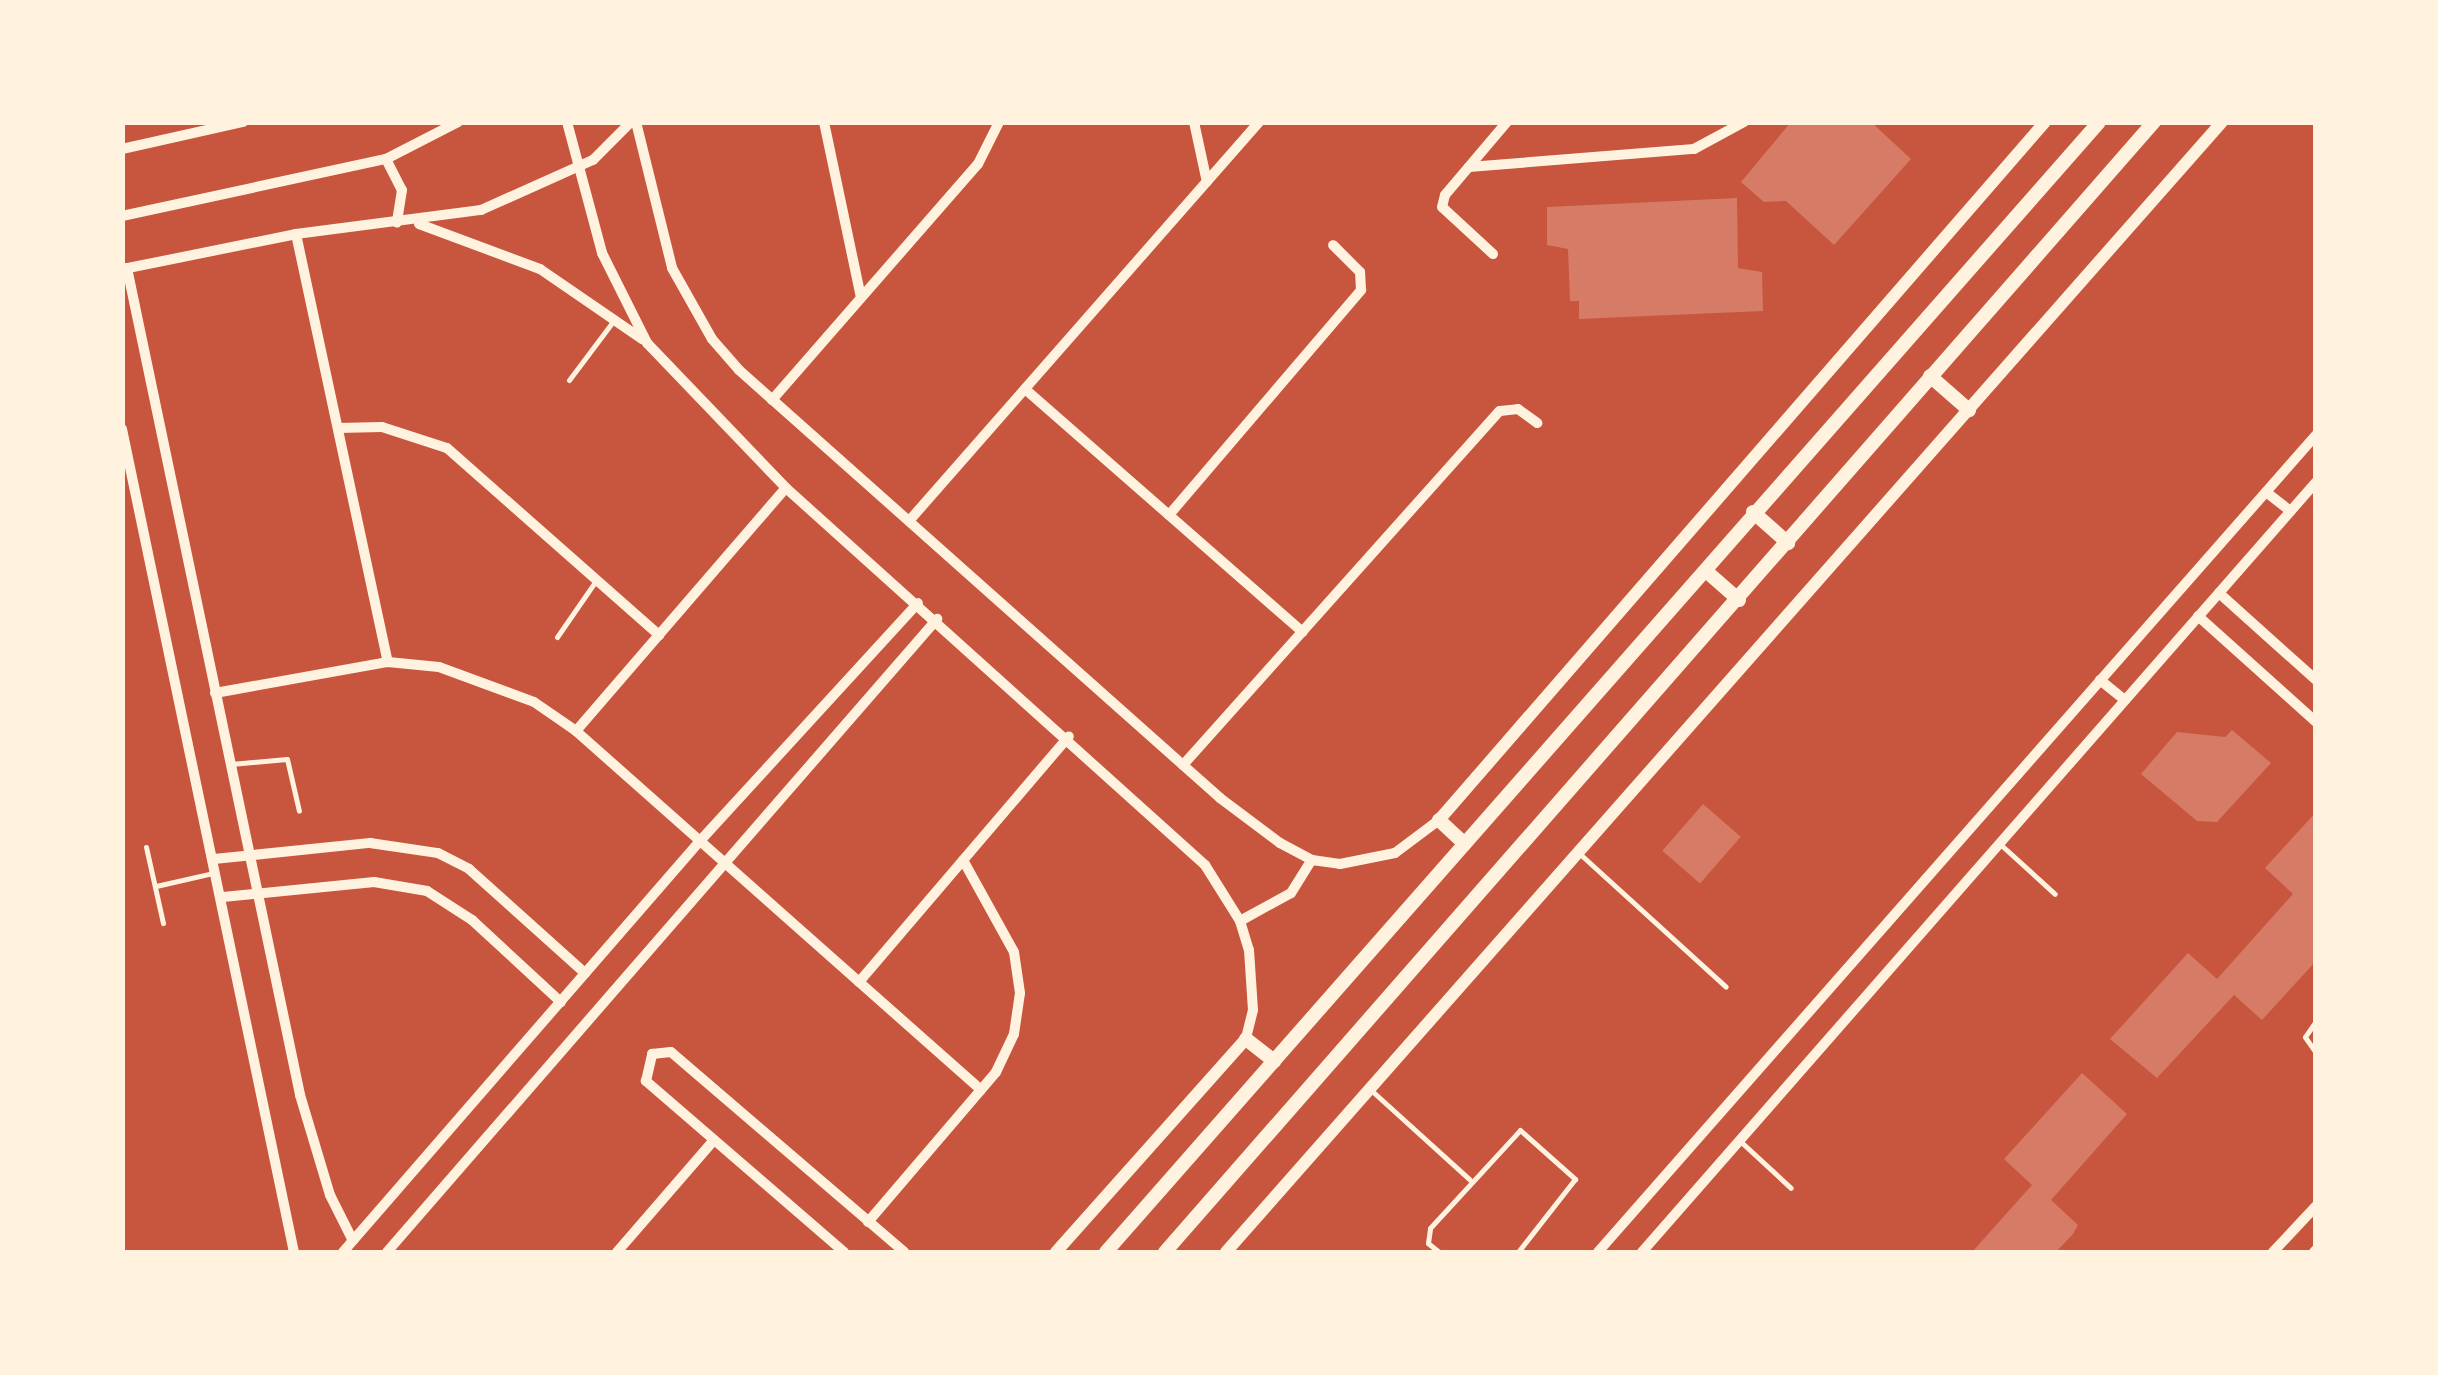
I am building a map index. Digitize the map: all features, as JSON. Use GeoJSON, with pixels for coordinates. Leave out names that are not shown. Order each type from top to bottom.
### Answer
{"type":"FeatureCollection","features":[{"type":"Feature","properties":{"kind":"main road"},"geometry":{"type":"LineString","coordinates":[[1106,1252],[2099,122]]}},
{"type":"Feature","properties":{"kind":"main road"},"geometry":{"type":"LineString","coordinates":[[1165,1252],[2154,122]]}},
{"type":"Feature","properties":{"kind":"main road"},"geometry":{"type":"LineString","coordinates":[[1930,376],[1970,410]]}},
{"type":"Feature","properties":{"kind":"main road"},"geometry":{"type":"LineString","coordinates":[[1753,512],[1788,543]]}},
{"type":"Feature","properties":{"kind":"main road"},"geometry":{"type":"LineString","coordinates":[[1706,571],[1739,600]]}},
{"type":"Feature","properties":{"kind":"main road"},"geometry":{"type":"LineString","coordinates":[[1439,820],[1464,844]]}},
{"type":"Feature","properties":{"kind":"main road"},"geometry":{"type":"LineString","coordinates":[[1246,1039],[1274,1061]]}},
{"type":"Feature","properties":{"kind":"street"},"geometry":{"type":"LineString","coordinates":[[122,149],[243,122]]}},
{"type":"Feature","properties":{"kind":"street"},"geometry":{"type":"LineString","coordinates":[[122,216],[386,159],[433,141],[458,122]]}},
{"type":"Feature","properties":{"kind":"street"},"geometry":{"type":"LineString","coordinates":[[567,122],[576,169],[602,253],[647,343]]}},
{"type":"Feature","properties":{"kind":"street"},"geometry":{"type":"LineString","coordinates":[[353,1241],[312,1146],[124,268],[296,234],[414,222],[481,210],[576,169],[610,148],[634,122]]}},
{"type":"Feature","properties":{"kind":"street"},"geometry":{"type":"LineString","coordinates":[[634,122],[659,229],[690,304],[730,360],[1249,822],[1312,860],[1368,861],[1394,853],[1439,820],[2045,122]]}},
{"type":"Feature","properties":{"kind":"street"},"geometry":{"type":"LineString","coordinates":[[824,122],[861,298]]}},
{"type":"Feature","properties":{"kind":"street"},"geometry":{"type":"LineString","coordinates":[[772,400],[978,164],[999,122]]}},
{"type":"Feature","properties":{"kind":"street"},"geometry":{"type":"LineString","coordinates":[[1194,122],[1206,182]]}},
{"type":"Feature","properties":{"kind":"street"},"geometry":{"type":"LineString","coordinates":[[909,520],[1259,122]]}},
{"type":"Feature","properties":{"kind":"street"},"geometry":{"type":"LineString","coordinates":[[1493,254],[1442,207],[1507,122]]}},
{"type":"Feature","properties":{"kind":"street"},"geometry":{"type":"LineString","coordinates":[[1469,167],[1694,149],[1744,122]]}},
{"type":"Feature","properties":{"kind":"street"},"geometry":{"type":"LineString","coordinates":[[1226,1252],[2222,122]]}},
{"type":"Feature","properties":{"kind":"street"},"geometry":{"type":"LineString","coordinates":[[386,159],[402,190],[397,223]]}},
{"type":"Feature","properties":{"kind":"street"},"geometry":{"type":"LineString","coordinates":[[414,222],[540,269],[616,317],[647,343],[786,488],[1184,839],[1240,921],[1254,979],[1246,1039],[1056,1252]]}},
{"type":"Feature","properties":{"kind":"street"},"geometry":{"type":"LineString","coordinates":[[296,234],[388,662]]}},
{"type":"Feature","properties":{"kind":"street"},"geometry":{"type":"LineString","coordinates":[[1169,515],[1360,290],[1360,272],[1333,245]]}},
{"type":"Feature","properties":{"kind":"street"},"geometry":{"type":"LineString","coordinates":[[1024,389],[1303,632]]}},
{"type":"Feature","properties":{"kind":"street"},"geometry":{"type":"LineString","coordinates":[[1183,766],[1500,411],[1518,409],[1537,422]]}},
{"type":"Feature","properties":{"kind":"street"},"geometry":{"type":"LineString","coordinates":[[338,428],[382,427],[447,448],[659,635]]}},
{"type":"Feature","properties":{"kind":"street"},"geometry":{"type":"LineString","coordinates":[[122,429],[294,1252]]}},
{"type":"Feature","properties":{"kind":"street"},"geometry":{"type":"LineString","coordinates":[[1598,1252],[2316,435]]}},
{"type":"Feature","properties":{"kind":"street"},"geometry":{"type":"LineString","coordinates":[[1642,1252],[2316,482]]}},
{"type":"Feature","properties":{"kind":"street"},"geometry":{"type":"LineString","coordinates":[[576,732],[786,488]]}},
{"type":"Feature","properties":{"kind":"street"},"geometry":{"type":"LineString","coordinates":[[2266,492],[2290,511]]}},
{"type":"Feature","properties":{"kind":"street"},"geometry":{"type":"LineString","coordinates":[[2219,593],[2316,680]]}},
{"type":"Feature","properties":{"kind":"street"},"geometry":{"type":"LineString","coordinates":[[343,1252],[700,842],[918,603]]}},
{"type":"Feature","properties":{"kind":"street"},"geometry":{"type":"LineString","coordinates":[[2198,616],[2316,722]]}},
{"type":"Feature","properties":{"kind":"street"},"geometry":{"type":"LineString","coordinates":[[387,1252],[727,867],[936,618]]}},
{"type":"Feature","properties":{"kind":"street"},"geometry":{"type":"LineString","coordinates":[[216,692],[388,662],[488,680],[576,732],[980,1090]]}},
{"type":"Feature","properties":{"kind":"street"},"geometry":{"type":"LineString","coordinates":[[2100,680],[2125,700]]}},
{"type":"Feature","properties":{"kind":"street"},"geometry":{"type":"LineString","coordinates":[[859,982],[1069,736]]}},
{"type":"Feature","properties":{"kind":"street"},"geometry":{"type":"LineString","coordinates":[[214,859],[370,843],[438,853],[469,869],[585,974]]}},
{"type":"Feature","properties":{"kind":"street"},"geometry":{"type":"LineString","coordinates":[[868,1222],[980,1090],[1014,1034],[1020,993],[1014,952],[963,860]]}},
{"type":"Feature","properties":{"kind":"street"},"geometry":{"type":"LineString","coordinates":[[1240,921],[1291,893],[1312,860]]}},
{"type":"Feature","properties":{"kind":"street"},"geometry":{"type":"LineString","coordinates":[[222,897],[374,882],[426,891],[472,920],[561,1002]]}},
{"type":"Feature","properties":{"kind":"street"},"geometry":{"type":"LineString","coordinates":[[844,1252],[646,1081],[652,1054],[671,1052],[904,1252]]}},
{"type":"Feature","properties":{"kind":"street"},"geometry":{"type":"LineString","coordinates":[[617,1252],[714,1140]]}},
{"type":"Feature","properties":{"kind":"street"},"geometry":{"type":"LineString","coordinates":[[2273,1252],[2316,1206]]}},
{"type":"Feature","properties":{"kind":"lane"},"geometry":{"type":"LineString","coordinates":[[569,380],[616,317]]}},
{"type":"Feature","properties":{"kind":"lane"},"geometry":{"type":"LineString","coordinates":[[557,637],[597,580]]}},
{"type":"Feature","properties":{"kind":"lane"},"geometry":{"type":"LineString","coordinates":[[231,764],[287,760],[300,811]]}},
{"type":"Feature","properties":{"kind":"lane"},"geometry":{"type":"LineString","coordinates":[[2000,844],[2055,894]]}},
{"type":"Feature","properties":{"kind":"lane"},"geometry":{"type":"LineString","coordinates":[[146,847],[163,923]]}},
{"type":"Feature","properties":{"kind":"lane"},"geometry":{"type":"LineString","coordinates":[[1580,854],[1726,987]]}},
{"type":"Feature","properties":{"kind":"lane"},"geometry":{"type":"LineString","coordinates":[[155,886],[216,872]]}},
{"type":"Feature","properties":{"kind":"lane"},"geometry":{"type":"LineString","coordinates":[[2316,1021],[2304,1037],[2316,1053]]}},
{"type":"Feature","properties":{"kind":"lane"},"geometry":{"type":"LineString","coordinates":[[1371,1090],[1470,1180]]}},
{"type":"Feature","properties":{"kind":"lane"},"geometry":{"type":"LineString","coordinates":[[1439,1252],[1427,1234],[1470,1180],[1520,1130],[1572,1171],[1572,1189],[1518,1252]]}},
{"type":"Feature","properties":{"kind":"lane"},"geometry":{"type":"LineString","coordinates":[[1740,1141],[1791,1188]]}},
{"type":"Feature","properties":{"kind":"building"},"geometry":{"type":"Polygon","coordinates":[[[1791,122],[1871,122],[1911,159],[1834,245],[1786,201],[1764,202],[1741,182],[1791,122]]]}},
{"type":"Feature","properties":{"kind":"building"},"geometry":{"type":"Polygon","coordinates":[[[1737,198],[1738,268],[1762,272],[1763,311],[1579,319],[1579,301],[1570,301],[1568,249],[1547,245],[1547,207],[1737,198]]]}},
{"type":"Feature","properties":{"kind":"building"},"geometry":{"type":"Polygon","coordinates":[[[2232,730],[2271,763],[2217,822],[2197,821],[2141,774],[2177,732],[2225,737],[2232,730]]]}},
{"type":"Feature","properties":{"kind":"building"},"geometry":{"type":"Polygon","coordinates":[[[1703,804],[1741,837],[1700,884],[1662,851],[1703,804]]]}},
{"type":"Feature","properties":{"kind":"building"},"geometry":{"type":"Polygon","coordinates":[[[2316,812],[2316,961],[2262,1020],[2234,995],[2157,1078],[2110,1039],[2188,953],[2217,979],[2293,894],[2265,868],[2316,812]]]}},
{"type":"Feature","properties":{"kind":"building"},"geometry":{"type":"Polygon","coordinates":[[[2082,1073],[2127,1114],[2051,1200],[2078,1225],[2073,1234],[2056,1252],[1972,1252],[2032,1185],[2004,1159],[2082,1073]]]}}]}
